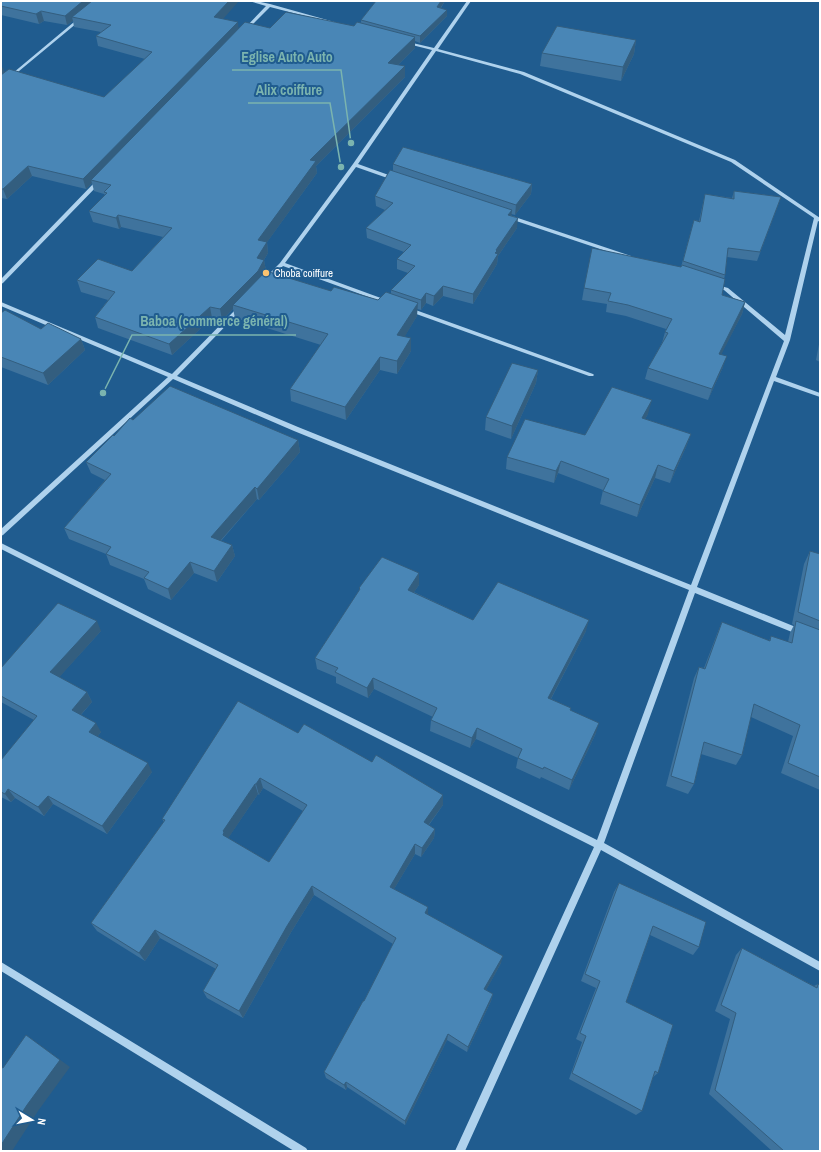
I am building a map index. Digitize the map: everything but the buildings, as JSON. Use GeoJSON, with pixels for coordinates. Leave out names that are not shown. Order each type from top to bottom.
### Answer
{"type":"FeatureCollection","features":[{"type":"Feature","properties":{"kind":"street"},"geometry":{"type":"LineString","coordinates":[[251,1],[345,25]]}},
{"type":"Feature","properties":{"kind":"street"},"geometry":{"type":"LineString","coordinates":[[266,281],[282,264],[355,165],[469,1]]}},
{"type":"Feature","properties":{"kind":"street"},"geometry":{"type":"LineString","coordinates":[[242,33],[270,5]]}},
{"type":"Feature","properties":{"kind":"street"},"geometry":{"type":"LineString","coordinates":[[1,85],[83,16]]}},
{"type":"Feature","properties":{"kind":"street"},"geometry":{"type":"LineString","coordinates":[[398,40],[522,73],[733,161],[818,219],[787,340],[693,589],[599,845],[460,1151]]}},
{"type":"Feature","properties":{"kind":"street"},"geometry":{"type":"LineString","coordinates":[[355,165],[400,181]]}},
{"type":"Feature","properties":{"kind":"street"},"geometry":{"type":"LineString","coordinates":[[1,282],[100,180]]}},
{"type":"Feature","properties":{"kind":"street"},"geometry":{"type":"LineString","coordinates":[[506,216],[635,259]]}},
{"type":"Feature","properties":{"kind":"street"},"geometry":{"type":"LineString","coordinates":[[282,264],[392,304]]}},
{"type":"Feature","properties":{"kind":"street"},"geometry":{"type":"LineString","coordinates":[[711,284],[726,289],[787,340]]}},
{"type":"Feature","properties":{"kind":"street"},"geometry":{"type":"LineString","coordinates":[[1,304],[296,429],[806,634]]}},
{"type":"Feature","properties":{"kind":"street"},"geometry":{"type":"LineString","coordinates":[[1,534],[173,376],[244,304]]}},
{"type":"Feature","properties":{"kind":"street"},"geometry":{"type":"LineString","coordinates":[[407,309],[591,375]]}},
{"type":"Feature","properties":{"kind":"street"},"geometry":{"type":"LineString","coordinates":[[772,378],[820,395]]}},
{"type":"Feature","properties":{"kind":"street"},"geometry":{"type":"LineString","coordinates":[[1,546],[599,845],[820,967]]}},
{"type":"Feature","properties":{"kind":"street"},"geometry":{"type":"LineString","coordinates":[[1,966],[303,1151]]}},
{"type":"Feature","properties":{"kind":"place","name":"Eglise Auto Auto"},"geometry":{"type":"Point","coordinates":[351,143]}},
{"type":"Feature","properties":{"kind":"place","name":"Alix coiffure"},"geometry":{"type":"Point","coordinates":[341,167]}},
{"type":"Feature","properties":{"kind":"place","name":"Choba coiffure"},"geometry":{"type":"Point","coordinates":[266,273]}},
{"type":"Feature","properties":{"kind":"place","name":"Baboa (commerce général)"},"geometry":{"type":"Point","coordinates":[103,393]}}]}
